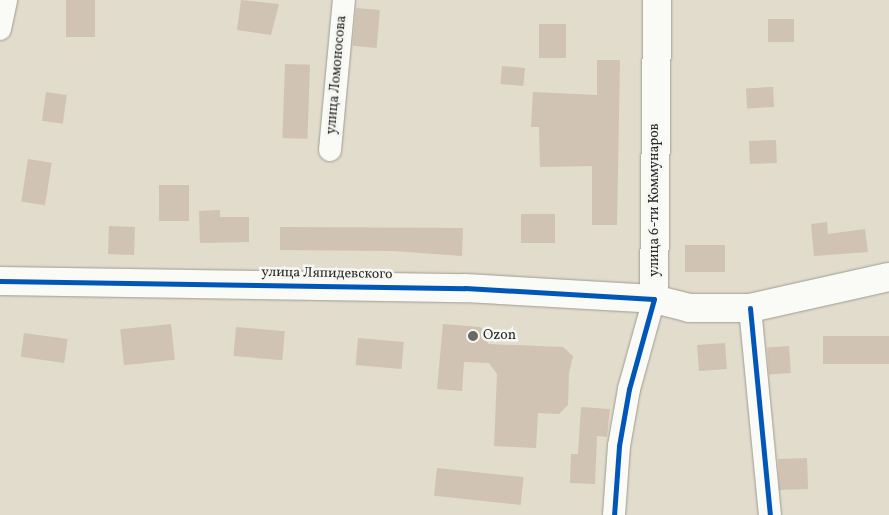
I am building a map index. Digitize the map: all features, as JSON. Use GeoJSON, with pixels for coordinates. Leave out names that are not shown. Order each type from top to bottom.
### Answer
{"type":"FeatureCollection","features":[{"type":"Feature","properties":{"kind":"street"},"geometry":{"type":"LineString","coordinates":[[0,30],[6,0]]}},
{"type":"Feature","properties":{"kind":"street","name":"улица Ломоносова"},"geometry":{"type":"LineString","coordinates":[[330,150],[344,0]]}},
{"type":"Feature","properties":{"kind":"street","name":"улица 6-ти Коммунаров"},"geometry":{"type":"LineString","coordinates":[[614,515],[619,446],[629,389],[654,299],[657,0]]}},
{"type":"Feature","properties":{"kind":"street","name":"улица Ляпидевского"},"geometry":{"type":"LineString","coordinates":[[0,280],[465,288],[654,299],[690,308],[750,308],[889,277]]}},
{"type":"Feature","properties":{"kind":"street"},"geometry":{"type":"LineString","coordinates":[[750,308],[770,515]]}},
{"type":"Feature","properties":{"kind":"building"},"geometry":{"type":"Polygon","coordinates":[[[66,0],[95,0],[95,37],[66,37],[66,0]]]}},
{"type":"Feature","properties":{"kind":"building"},"geometry":{"type":"Polygon","coordinates":[[[241,0],[279,4],[271,35],[237,30],[241,0]]]}},
{"type":"Feature","properties":{"kind":"building"},"geometry":{"type":"Polygon","coordinates":[[[356,8],[380,10],[377,48],[353,46],[356,8]]]}},
{"type":"Feature","properties":{"kind":"building"},"geometry":{"type":"Polygon","coordinates":[[[768,19],[794,19],[794,42],[768,42],[768,19]]]}},
{"type":"Feature","properties":{"kind":"building"},"geometry":{"type":"Polygon","coordinates":[[[539,24],[566,24],[566,58],[539,58],[539,24]]]}},
{"type":"Feature","properties":{"kind":"building"},"geometry":{"type":"Polygon","coordinates":[[[597,60],[620,60],[617,225],[592,225],[592,166],[540,167],[539,127],[531,127],[533,92],[597,95],[597,60]]]}},
{"type":"Feature","properties":{"kind":"building"},"geometry":{"type":"Polygon","coordinates":[[[285,64],[310,65],[307,139],[282,138],[285,64]]]}},
{"type":"Feature","properties":{"kind":"building"},"geometry":{"type":"Polygon","coordinates":[[[502,66],[525,68],[523,86],[500,84],[502,66]]]}},
{"type":"Feature","properties":{"kind":"building"},"geometry":{"type":"Polygon","coordinates":[[[773,87],[774,107],[747,108],[746,88],[773,87]]]}},
{"type":"Feature","properties":{"kind":"building"},"geometry":{"type":"Polygon","coordinates":[[[46,92],[67,95],[63,124],[42,121],[46,92]]]}},
{"type":"Feature","properties":{"kind":"building"},"geometry":{"type":"Polygon","coordinates":[[[776,140],[777,163],[750,164],[749,141],[776,140]]]}},
{"type":"Feature","properties":{"kind":"building"},"geometry":{"type":"Polygon","coordinates":[[[28,159],[52,163],[45,205],[21,201],[28,159]]]}},
{"type":"Feature","properties":{"kind":"building"},"geometry":{"type":"Polygon","coordinates":[[[159,185],[189,185],[189,221],[159,221],[159,185]]]}},
{"type":"Feature","properties":{"kind":"building"},"geometry":{"type":"Polygon","coordinates":[[[220,210],[220,217],[249,217],[249,242],[200,243],[199,211],[220,210]]]}},
{"type":"Feature","properties":{"kind":"building"},"geometry":{"type":"Polygon","coordinates":[[[521,214],[555,214],[555,243],[521,243],[521,214]]]}},
{"type":"Feature","properties":{"kind":"building"},"geometry":{"type":"Polygon","coordinates":[[[827,222],[828,234],[865,229],[868,252],[814,256],[811,224],[827,222]]]}},
{"type":"Feature","properties":{"kind":"building"},"geometry":{"type":"Polygon","coordinates":[[[109,226],[135,227],[134,255],[108,254],[109,226]]]}},
{"type":"Feature","properties":{"kind":"building"},"geometry":{"type":"Polygon","coordinates":[[[280,227],[463,228],[462,256],[393,251],[280,250],[280,227]]]}},
{"type":"Feature","properties":{"kind":"building"},"geometry":{"type":"Polygon","coordinates":[[[685,245],[725,245],[725,272],[685,272],[685,245]]]}},
{"type":"Feature","properties":{"kind":"building"},"geometry":{"type":"Polygon","coordinates":[[[171,324],[175,360],[124,365],[120,329],[171,324]]]}},
{"type":"Feature","properties":{"kind":"building"},"geometry":{"type":"Polygon","coordinates":[[[443,324],[480,327],[485,331],[488,344],[563,347],[573,356],[569,373],[568,405],[559,414],[538,413],[536,448],[494,446],[497,374],[489,363],[464,362],[462,391],[437,389],[443,324]]]}},
{"type":"Feature","properties":{"kind":"building"},"geometry":{"type":"Polygon","coordinates":[[[236,327],[285,331],[282,360],[233,356],[236,327]]]}},
{"type":"Feature","properties":{"kind":"building"},"geometry":{"type":"Polygon","coordinates":[[[24,333],[68,339],[64,363],[21,357],[24,333]]]}},
{"type":"Feature","properties":{"kind":"building"},"geometry":{"type":"Polygon","coordinates":[[[823,336],[889,336],[889,364],[823,364],[823,336]]]}},
{"type":"Feature","properties":{"kind":"building"},"geometry":{"type":"Polygon","coordinates":[[[358,338],[404,342],[401,369],[356,365],[358,338]]]}},
{"type":"Feature","properties":{"kind":"building"},"geometry":{"type":"Polygon","coordinates":[[[725,343],[727,369],[699,371],[697,345],[725,343]]]}},
{"type":"Feature","properties":{"kind":"building"},"geometry":{"type":"Polygon","coordinates":[[[789,346],[791,373],[769,374],[767,348],[789,346]]]}},
{"type":"Feature","properties":{"kind":"building"},"geometry":{"type":"Polygon","coordinates":[[[581,407],[610,409],[607,437],[597,436],[595,484],[570,483],[571,454],[578,454],[581,407]]]}},
{"type":"Feature","properties":{"kind":"building"},"geometry":{"type":"Polygon","coordinates":[[[807,458],[808,489],[779,490],[778,459],[807,458]]]}},
{"type":"Feature","properties":{"kind":"building"},"geometry":{"type":"Polygon","coordinates":[[[437,468],[524,477],[521,505],[434,496],[437,468]]]}},
{"type":"Feature","properties":{"kind":"cycle path"},"geometry":{"type":"LineString","coordinates":[[0,281],[465,288],[654,299],[629,389],[619,446],[614,515]]}},
{"type":"Feature","properties":{"kind":"cycle path"},"geometry":{"type":"LineString","coordinates":[[750,308],[770,515]]}},
{"type":"Feature","properties":{"kind":"place","name":"Ozon"},"geometry":{"type":"Point","coordinates":[473,336]}}]}
